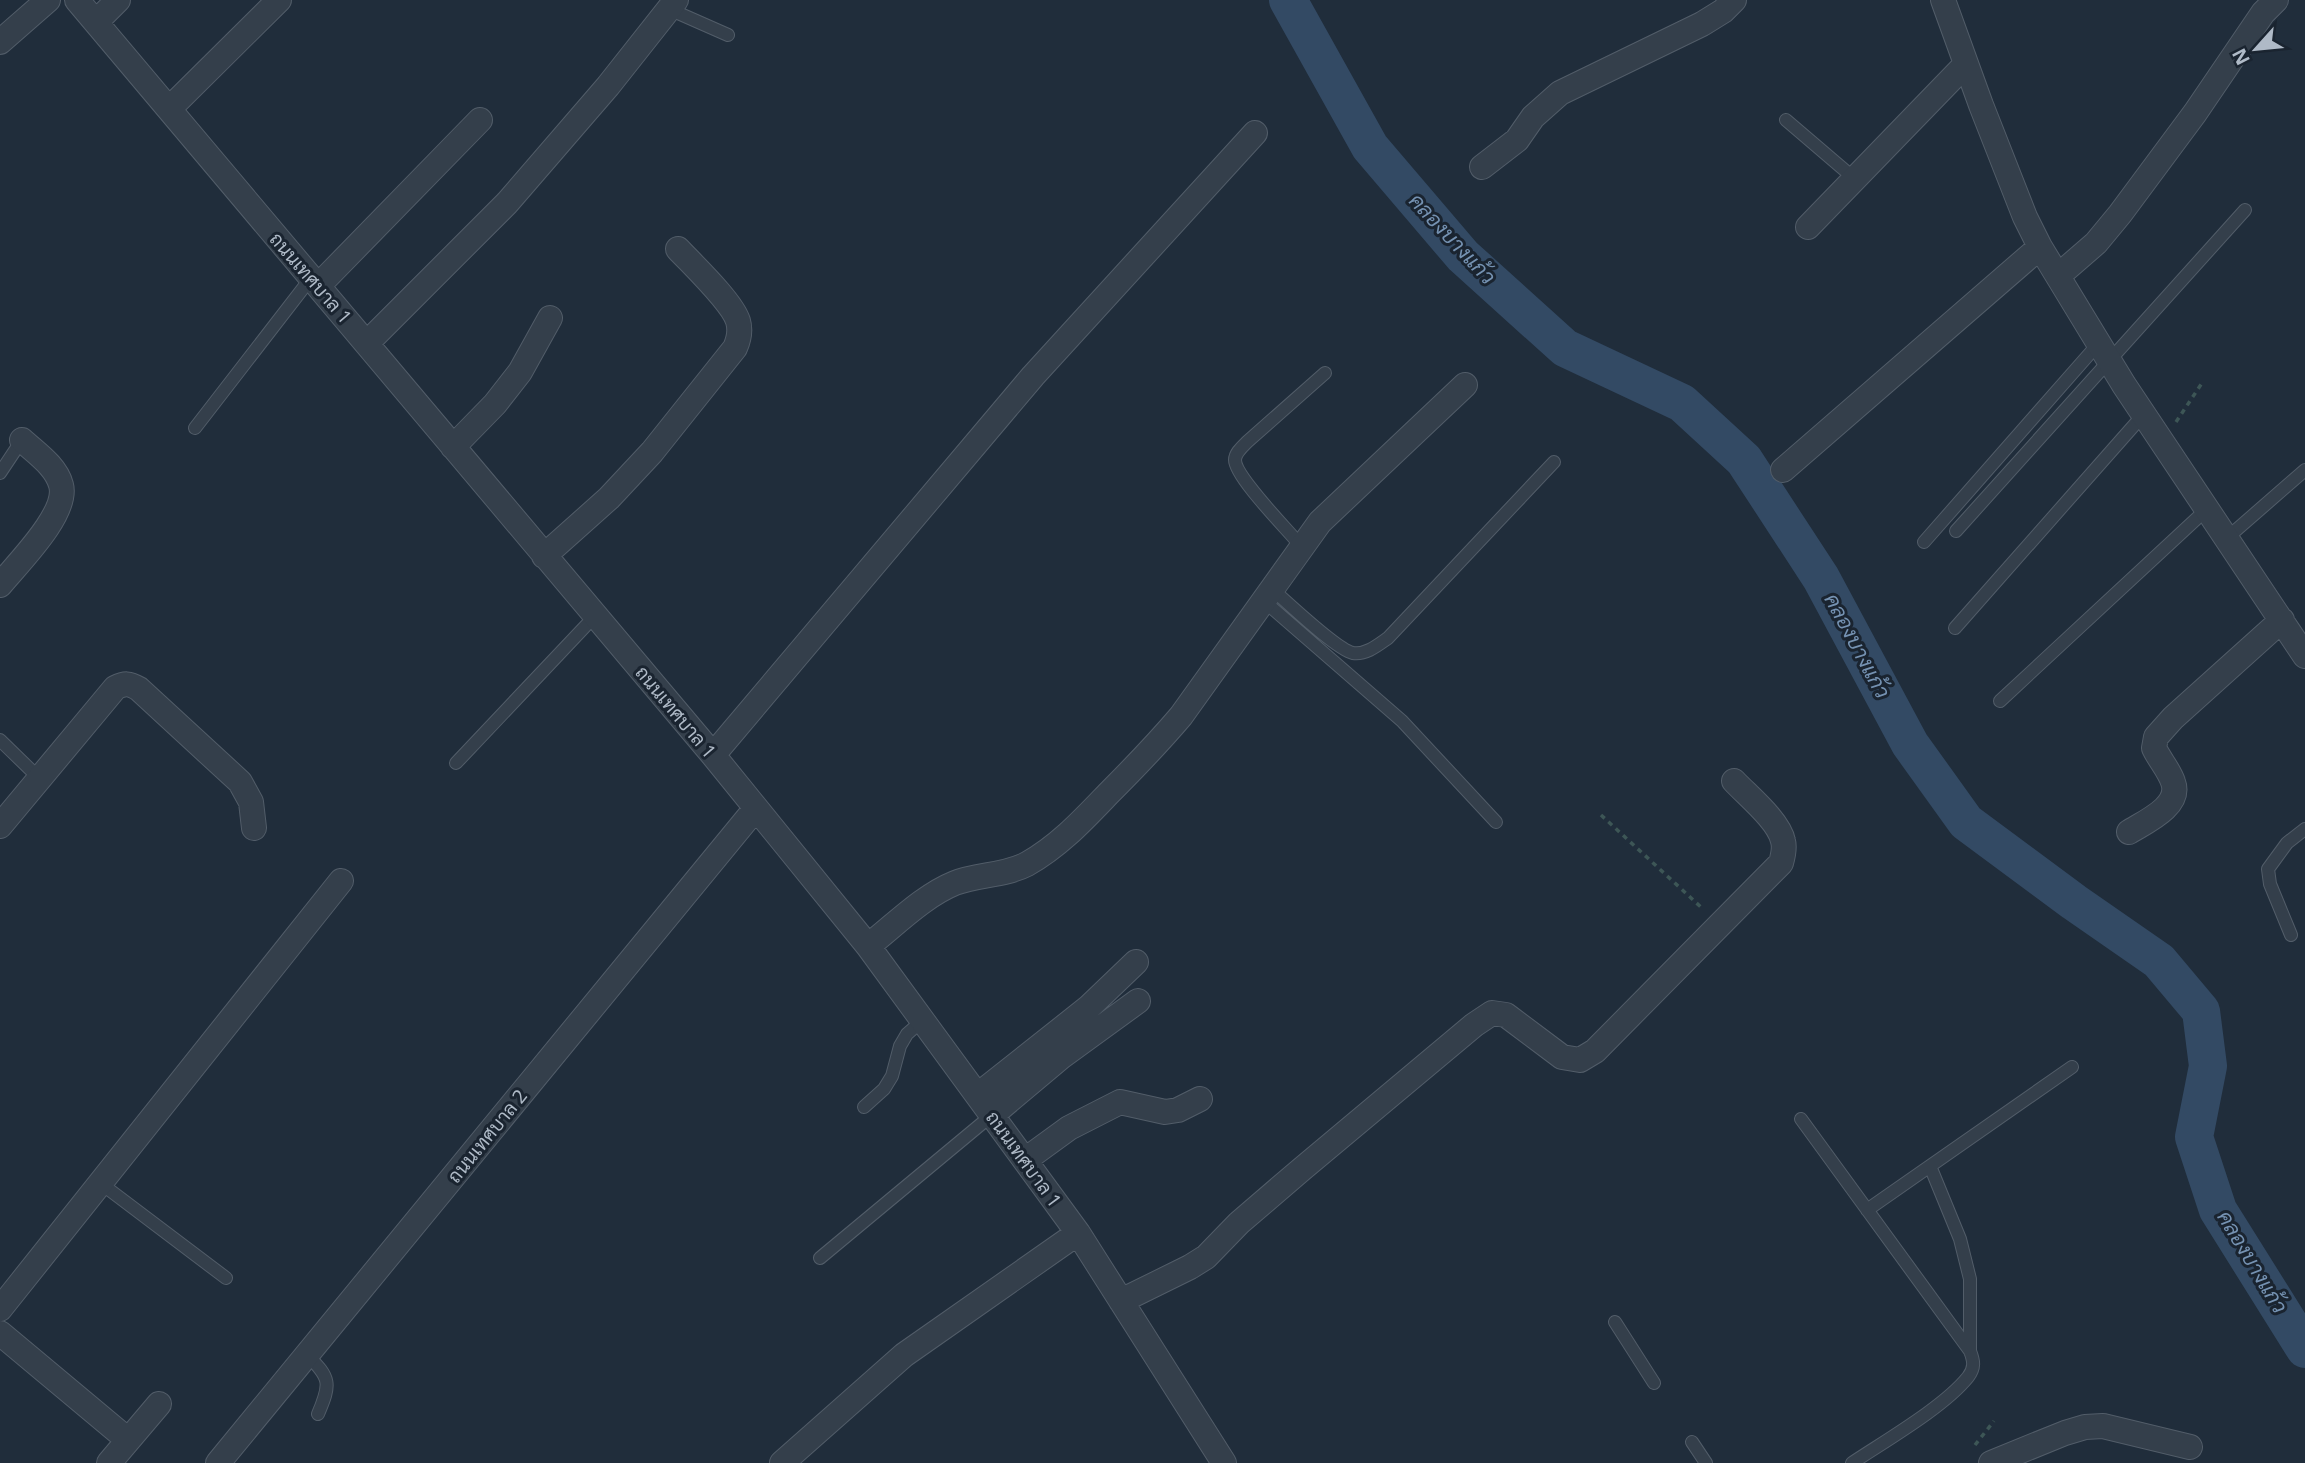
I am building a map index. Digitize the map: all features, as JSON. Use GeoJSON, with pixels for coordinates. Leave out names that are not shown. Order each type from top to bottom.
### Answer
{"type":"FeatureCollection","features":[{"type":"Feature","properties":{"kind":"street","name":"ถนนเทศบาล 1"},"geometry":{"type":"LineString","coordinates":[[77,0],[713,755],[869,946],[1078,1233],[1224,1463]]}},
{"type":"Feature","properties":{"kind":"street"},"geometry":{"type":"LineString","coordinates":[[96,22],[118,0]]}},
{"type":"Feature","properties":{"kind":"street"},"geometry":{"type":"LineString","coordinates":[[169,108],[279,0]]}},
{"type":"Feature","properties":{"kind":"street"},"geometry":{"type":"LineString","coordinates":[[1482,167],[1517,140],[1533,117],[1559,93],[1702,24],[1723,11],[1734,0]]}},
{"type":"Feature","properties":{"kind":"street"},"geometry":{"type":"LineString","coordinates":[[1943,0],[1965,65],[2025,217],[2040,247],[2144,414],[2305,656]]}},
{"type":"Feature","properties":{"kind":"street"},"geometry":{"type":"LineString","coordinates":[[2058,276],[2096,243],[2120,214],[2195,113],[2263,13],[2276,0]]}},
{"type":"Feature","properties":{"kind":"street"},"geometry":{"type":"LineString","coordinates":[[0,42],[40,3]]}},
{"type":"Feature","properties":{"kind":"street"},"geometry":{"type":"LineString","coordinates":[[367,343],[507,203],[608,86],[673,5]]}},
{"type":"Feature","properties":{"kind":"street"},"geometry":{"type":"LineString","coordinates":[[1808,227],[1965,65]]}},
{"type":"Feature","properties":{"kind":"street"},"geometry":{"type":"LineString","coordinates":[[314,282],[480,120]]}},
{"type":"Feature","properties":{"kind":"street"},"geometry":{"type":"LineString","coordinates":[[713,755],[1033,376],[1255,133]]}},
{"type":"Feature","properties":{"kind":"street"},"geometry":{"type":"LineString","coordinates":[[1783,470],[2040,247]]}},
{"type":"Feature","properties":{"kind":"street"},"geometry":{"type":"LineString","coordinates":[[544,556],[609,498],[652,452],[735,348],[740,334],[738,320],[729,305],[678,249]]}},
{"type":"Feature","properties":{"kind":"street"},"geometry":{"type":"LineString","coordinates":[[453,447],[495,404],[520,372],[550,318]]}},
{"type":"Feature","properties":{"kind":"street"},"geometry":{"type":"LineString","coordinates":[[869,946],[940,891],[957,883],[1002,874],[1024,866],[1070,833],[1181,716],[1320,522],[1465,385]]}},
{"type":"Feature","properties":{"kind":"street"},"geometry":{"type":"LineString","coordinates":[[0,584],[33,545],[53,517],[62,498],[61,485],[55,473],[22,440]]}},
{"type":"Feature","properties":{"kind":"street"},"geometry":{"type":"LineString","coordinates":[[2129,832],[2162,810],[2172,799],[2175,788],[2154,748],[2156,737],[2173,718],[2282,620]]}},
{"type":"Feature","properties":{"kind":"street"},"geometry":{"type":"LineString","coordinates":[[0,826],[115,688],[130,684],[139,689],[240,782],[251,802],[254,828]]}},
{"type":"Feature","properties":{"kind":"street"},"geometry":{"type":"LineString","coordinates":[[1121,1301],[1206,1257],[1239,1223],[1302,1169],[1474,1025],[1493,1013],[1506,1015],[1562,1057],[1580,1060],[1595,1051],[1780,863],[1784,852],[1783,840],[1776,825],[1734,781]]}},
{"type":"Feature","properties":{"kind":"street","name":"ถนนเทศบาล 2"},"geometry":{"type":"LineString","coordinates":[[218,1463],[756,808]]}},
{"type":"Feature","properties":{"kind":"street"},"geometry":{"type":"LineString","coordinates":[[0,1309],[341,881]]}},
{"type":"Feature","properties":{"kind":"street"},"geometry":{"type":"LineString","coordinates":[[985,1105],[1136,962]]}},
{"type":"Feature","properties":{"kind":"street"},"geometry":{"type":"LineString","coordinates":[[985,1105],[1061,1057],[1138,1002]]}},
{"type":"Feature","properties":{"kind":"street"},"geometry":{"type":"LineString","coordinates":[[1025,1160],[1069,1128],[1119,1102],[1165,1112],[1178,1110],[1200,1098]]}},
{"type":"Feature","properties":{"kind":"street"},"geometry":{"type":"LineString","coordinates":[[782,1463],[904,1355],[1078,1233]]}},
{"type":"Feature","properties":{"kind":"street"},"geometry":{"type":"LineString","coordinates":[[0,1333],[128,1440]]}},
{"type":"Feature","properties":{"kind":"street"},"geometry":{"type":"LineString","coordinates":[[109,1463],[159,1404]]}},
{"type":"Feature","properties":{"kind":"street"},"geometry":{"type":"LineString","coordinates":[[1981,1458],[2064,1433],[2094,1427],[2190,1447]]}},
{"type":"Feature","properties":{"kind":"lane"},"geometry":{"type":"LineString","coordinates":[[673,5],[728,35]]}},
{"type":"Feature","properties":{"kind":"lane"},"geometry":{"type":"LineString","coordinates":[[1786,120],[1855,179]]}},
{"type":"Feature","properties":{"kind":"lane"},"geometry":{"type":"LineString","coordinates":[[1924,542],[2104,352],[2245,210]]}},
{"type":"Feature","properties":{"kind":"lane"},"geometry":{"type":"LineString","coordinates":[[195,428],[314,282]]}},
{"type":"Feature","properties":{"kind":"lane"},"geometry":{"type":"LineString","coordinates":[[1956,531],[2104,352]]}},
{"type":"Feature","properties":{"kind":"lane"},"geometry":{"type":"LineString","coordinates":[[1301,546],[1241,477],[1235,461],[1237,452],[1247,442],[1325,373]]}},
{"type":"Feature","properties":{"kind":"lane"},"geometry":{"type":"LineString","coordinates":[[1955,628],[2144,414]]}},
{"type":"Feature","properties":{"kind":"lane"},"geometry":{"type":"LineString","coordinates":[[0,473],[22,440]]}},
{"type":"Feature","properties":{"kind":"lane"},"geometry":{"type":"LineString","coordinates":[[1268,595],[1353,653],[1369,651],[1388,639],[1554,462]]}},
{"type":"Feature","properties":{"kind":"lane"},"geometry":{"type":"LineString","coordinates":[[2227,538],[2305,470]]}},
{"type":"Feature","properties":{"kind":"lane"},"geometry":{"type":"LineString","coordinates":[[2000,701],[2208,508]]}},
{"type":"Feature","properties":{"kind":"lane"},"geometry":{"type":"LineString","coordinates":[[1268,595],[1402,721],[1496,822]]}},
{"type":"Feature","properties":{"kind":"lane"},"geometry":{"type":"LineString","coordinates":[[456,763],[595,616]]}},
{"type":"Feature","properties":{"kind":"lane"},"geometry":{"type":"LineString","coordinates":[[0,740],[40,779]]}},
{"type":"Feature","properties":{"kind":"lane"},"geometry":{"type":"LineString","coordinates":[[2291,935],[2270,884],[2268,869],[2287,843],[2305,829]]}},
{"type":"Feature","properties":{"kind":"lane"},"geometry":{"type":"LineString","coordinates":[[864,1107],[884,1089],[892,1076],[900,1046],[907,1034],[922,1020]]}},
{"type":"Feature","properties":{"kind":"lane"},"geometry":{"type":"LineString","coordinates":[[1867,1210],[2072,1067]]}},
{"type":"Feature","properties":{"kind":"lane"},"geometry":{"type":"LineString","coordinates":[[820,1258],[985,1105]]}},
{"type":"Feature","properties":{"kind":"lane"},"geometry":{"type":"LineString","coordinates":[[1801,1119],[1970,1351],[1974,1362],[1969,1376],[1940,1403],[1852,1463]]}},
{"type":"Feature","properties":{"kind":"lane"},"geometry":{"type":"LineString","coordinates":[[1930,1166],[1960,1239],[1970,1279],[1970,1351]]}},
{"type":"Feature","properties":{"kind":"lane"},"geometry":{"type":"LineString","coordinates":[[99,1182],[226,1278]]}},
{"type":"Feature","properties":{"kind":"lane"},"geometry":{"type":"LineString","coordinates":[[1615,1322],[1654,1383]]}},
{"type":"Feature","properties":{"kind":"lane"},"geometry":{"type":"LineString","coordinates":[[307,1355],[327,1378],[328,1389],[318,1414]]}},
{"type":"Feature","properties":{"kind":"lane"},"geometry":{"type":"LineString","coordinates":[[1692,1442],[1706,1463]]}},
{"type":"Feature","properties":{"kind":"path"},"geometry":{"type":"LineString","coordinates":[[2163,442],[2202,383]]}},
{"type":"Feature","properties":{"kind":"path"},"geometry":{"type":"LineString","coordinates":[[1601,815],[1720,925]]}},
{"type":"Feature","properties":{"kind":"path"},"geometry":{"type":"LineString","coordinates":[[1981,1458],[1978,1440],[1994,1420]]}},
{"type":"Feature","properties":{"kind":"waterway","name":"คลองบางแก้ว"},"geometry":{"type":"LineString","coordinates":[[1288,0],[1370,147],[1463,256],[1565,348],[1682,403],[1744,460],[1821,578],[1910,744],[1966,822],[2159,961],[2201,1011],[2208,1066],[2194,1137],[2218,1210],[2305,1349]]}}]}
